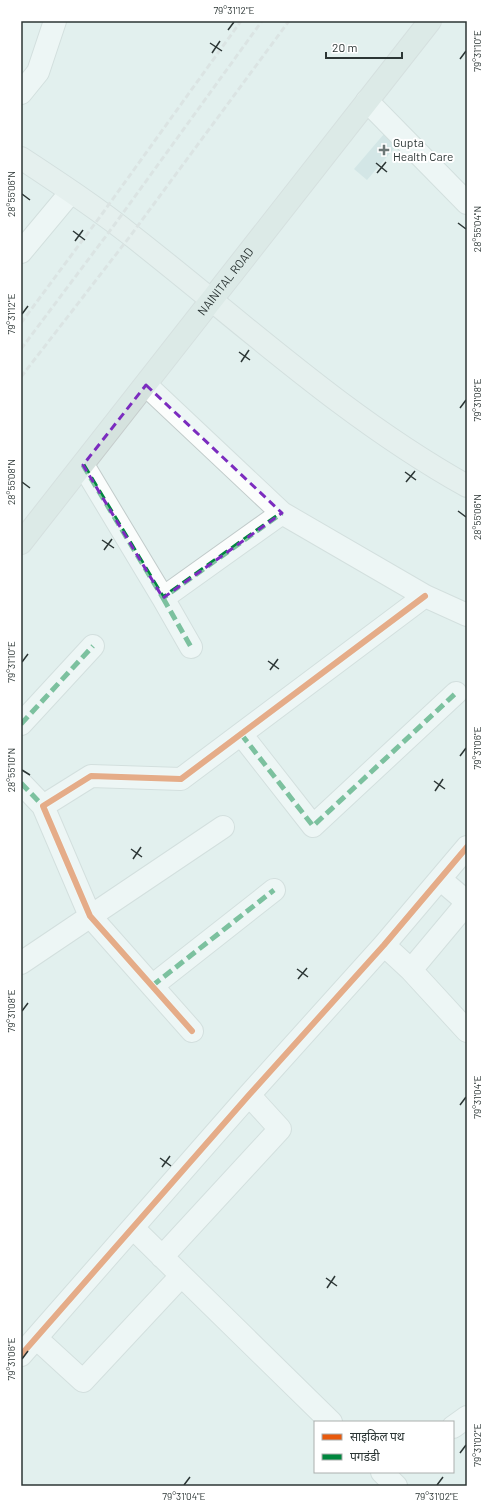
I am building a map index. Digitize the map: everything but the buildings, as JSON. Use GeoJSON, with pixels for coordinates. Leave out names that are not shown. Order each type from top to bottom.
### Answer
{"type":"FeatureCollection","features":[{"type":"Feature","properties":{"kind":"main road","name":"NAINITAL ROAD"},"geometry":{"type":"LineString","coordinates":[[21,543],[430,21]]}},
{"type":"Feature","properties":{"kind":"street"},"geometry":{"type":"LineString","coordinates":[[21,93],[38,72],[55,21]]}},
{"type":"Feature","properties":{"kind":"street"},"geometry":{"type":"LineString","coordinates":[[367,101],[467,203]]}},
{"type":"Feature","properties":{"kind":"street"},"geometry":{"type":"LineString","coordinates":[[21,158],[131,235],[283,358],[370,425],[435,468],[467,486]]}},
{"type":"Feature","properties":{"kind":"street"},"geometry":{"type":"LineString","coordinates":[[21,252],[71,192]]}},
{"type":"Feature","properties":{"kind":"street"},"geometry":{"type":"LineString","coordinates":[[146,385],[282,514],[425,596],[467,615]]}},
{"type":"Feature","properties":{"kind":"street"},"geometry":{"type":"LineString","coordinates":[[82,465],[191,647]]}},
{"type":"Feature","properties":{"kind":"street"},"geometry":{"type":"LineString","coordinates":[[163,598],[282,514]]}},
{"type":"Feature","properties":{"kind":"street"},"geometry":{"type":"LineString","coordinates":[[43,806],[91,776],[181,779],[425,596]]}},
{"type":"Feature","properties":{"kind":"street"},"geometry":{"type":"LineString","coordinates":[[21,724],[93,646]]}},
{"type":"Feature","properties":{"kind":"street"},"geometry":{"type":"LineString","coordinates":[[241,734],[313,826],[456,693]]}},
{"type":"Feature","properties":{"kind":"street"},"geometry":{"type":"LineString","coordinates":[[21,783],[43,806],[90,916],[192,1031]]}},
{"type":"Feature","properties":{"kind":"street"},"geometry":{"type":"LineString","coordinates":[[21,963],[223,827]]}},
{"type":"Feature","properties":{"kind":"street"},"geometry":{"type":"LineString","coordinates":[[21,1355],[249,1095],[384,946],[467,847]]}},
{"type":"Feature","properties":{"kind":"street"},"geometry":{"type":"LineString","coordinates":[[411,970],[467,902],[440,878]]}},
{"type":"Feature","properties":{"kind":"street"},"geometry":{"type":"LineString","coordinates":[[152,986],[274,890]]}},
{"type":"Feature","properties":{"kind":"street"},"geometry":{"type":"LineString","coordinates":[[384,946],[411,970],[467,1031]]}},
{"type":"Feature","properties":{"kind":"street"},"geometry":{"type":"LineString","coordinates":[[162,1257],[280,1129],[249,1095]]}},
{"type":"Feature","properties":{"kind":"street"},"geometry":{"type":"LineString","coordinates":[[133,1228],[330,1421]]}},
{"type":"Feature","properties":{"kind":"street"},"geometry":{"type":"LineString","coordinates":[[36,1338],[82,1381],[181,1276]]}},
{"type":"Feature","properties":{"kind":"street"},"geometry":{"type":"LineString","coordinates":[[454,1426],[467,1417]]}},
{"type":"Feature","properties":{"kind":"highlighted area"},"geometry":{"type":"Polygon","coordinates":[[[146,385],[282,513],[163,598],[83,465],[146,385]]]}},
{"type":"Feature","properties":{"kind":"railway"},"geometry":{"type":"LineString","coordinates":[[21,323],[102,214],[241,21]]}},
{"type":"Feature","properties":{"kind":"railway"},"geometry":{"type":"LineString","coordinates":[[21,349],[115,224],[262,21]]}},
{"type":"Feature","properties":{"kind":"railway"},"geometry":{"type":"LineString","coordinates":[[21,377],[131,235],[289,21]]}},
{"type":"Feature","properties":{"kind":"marked path"},"geometry":{"type":"LineString","coordinates":[[83,465],[163,598],[282,513]]}},
{"type":"Feature","properties":{"kind":"marked path"},"geometry":{"type":"LineString","coordinates":[[163,598],[191,647]]}},
{"type":"Feature","properties":{"kind":"marked path"},"geometry":{"type":"LineString","coordinates":[[21,724],[93,646]]}},
{"type":"Feature","properties":{"kind":"marked path"},"geometry":{"type":"LineString","coordinates":[[241,734],[313,826],[456,693]]}},
{"type":"Feature","properties":{"kind":"marked path"},"geometry":{"type":"LineString","coordinates":[[21,783],[43,806]]}},
{"type":"Feature","properties":{"kind":"marked path"},"geometry":{"type":"LineString","coordinates":[[152,986],[274,890]]}},
{"type":"Feature","properties":{"kind":"cycle path"},"geometry":{"type":"LineString","coordinates":[[192,1031],[90,916],[43,806],[91,776],[181,779],[425,596]]}},
{"type":"Feature","properties":{"kind":"cycle path"},"geometry":{"type":"LineString","coordinates":[[21,1355],[249,1095],[384,945],[467,847]]}},
{"type":"Feature","properties":{"kind":"place","name":"Gupta Health Care"},"geometry":{"type":"Point","coordinates":[384,150]}}]}
